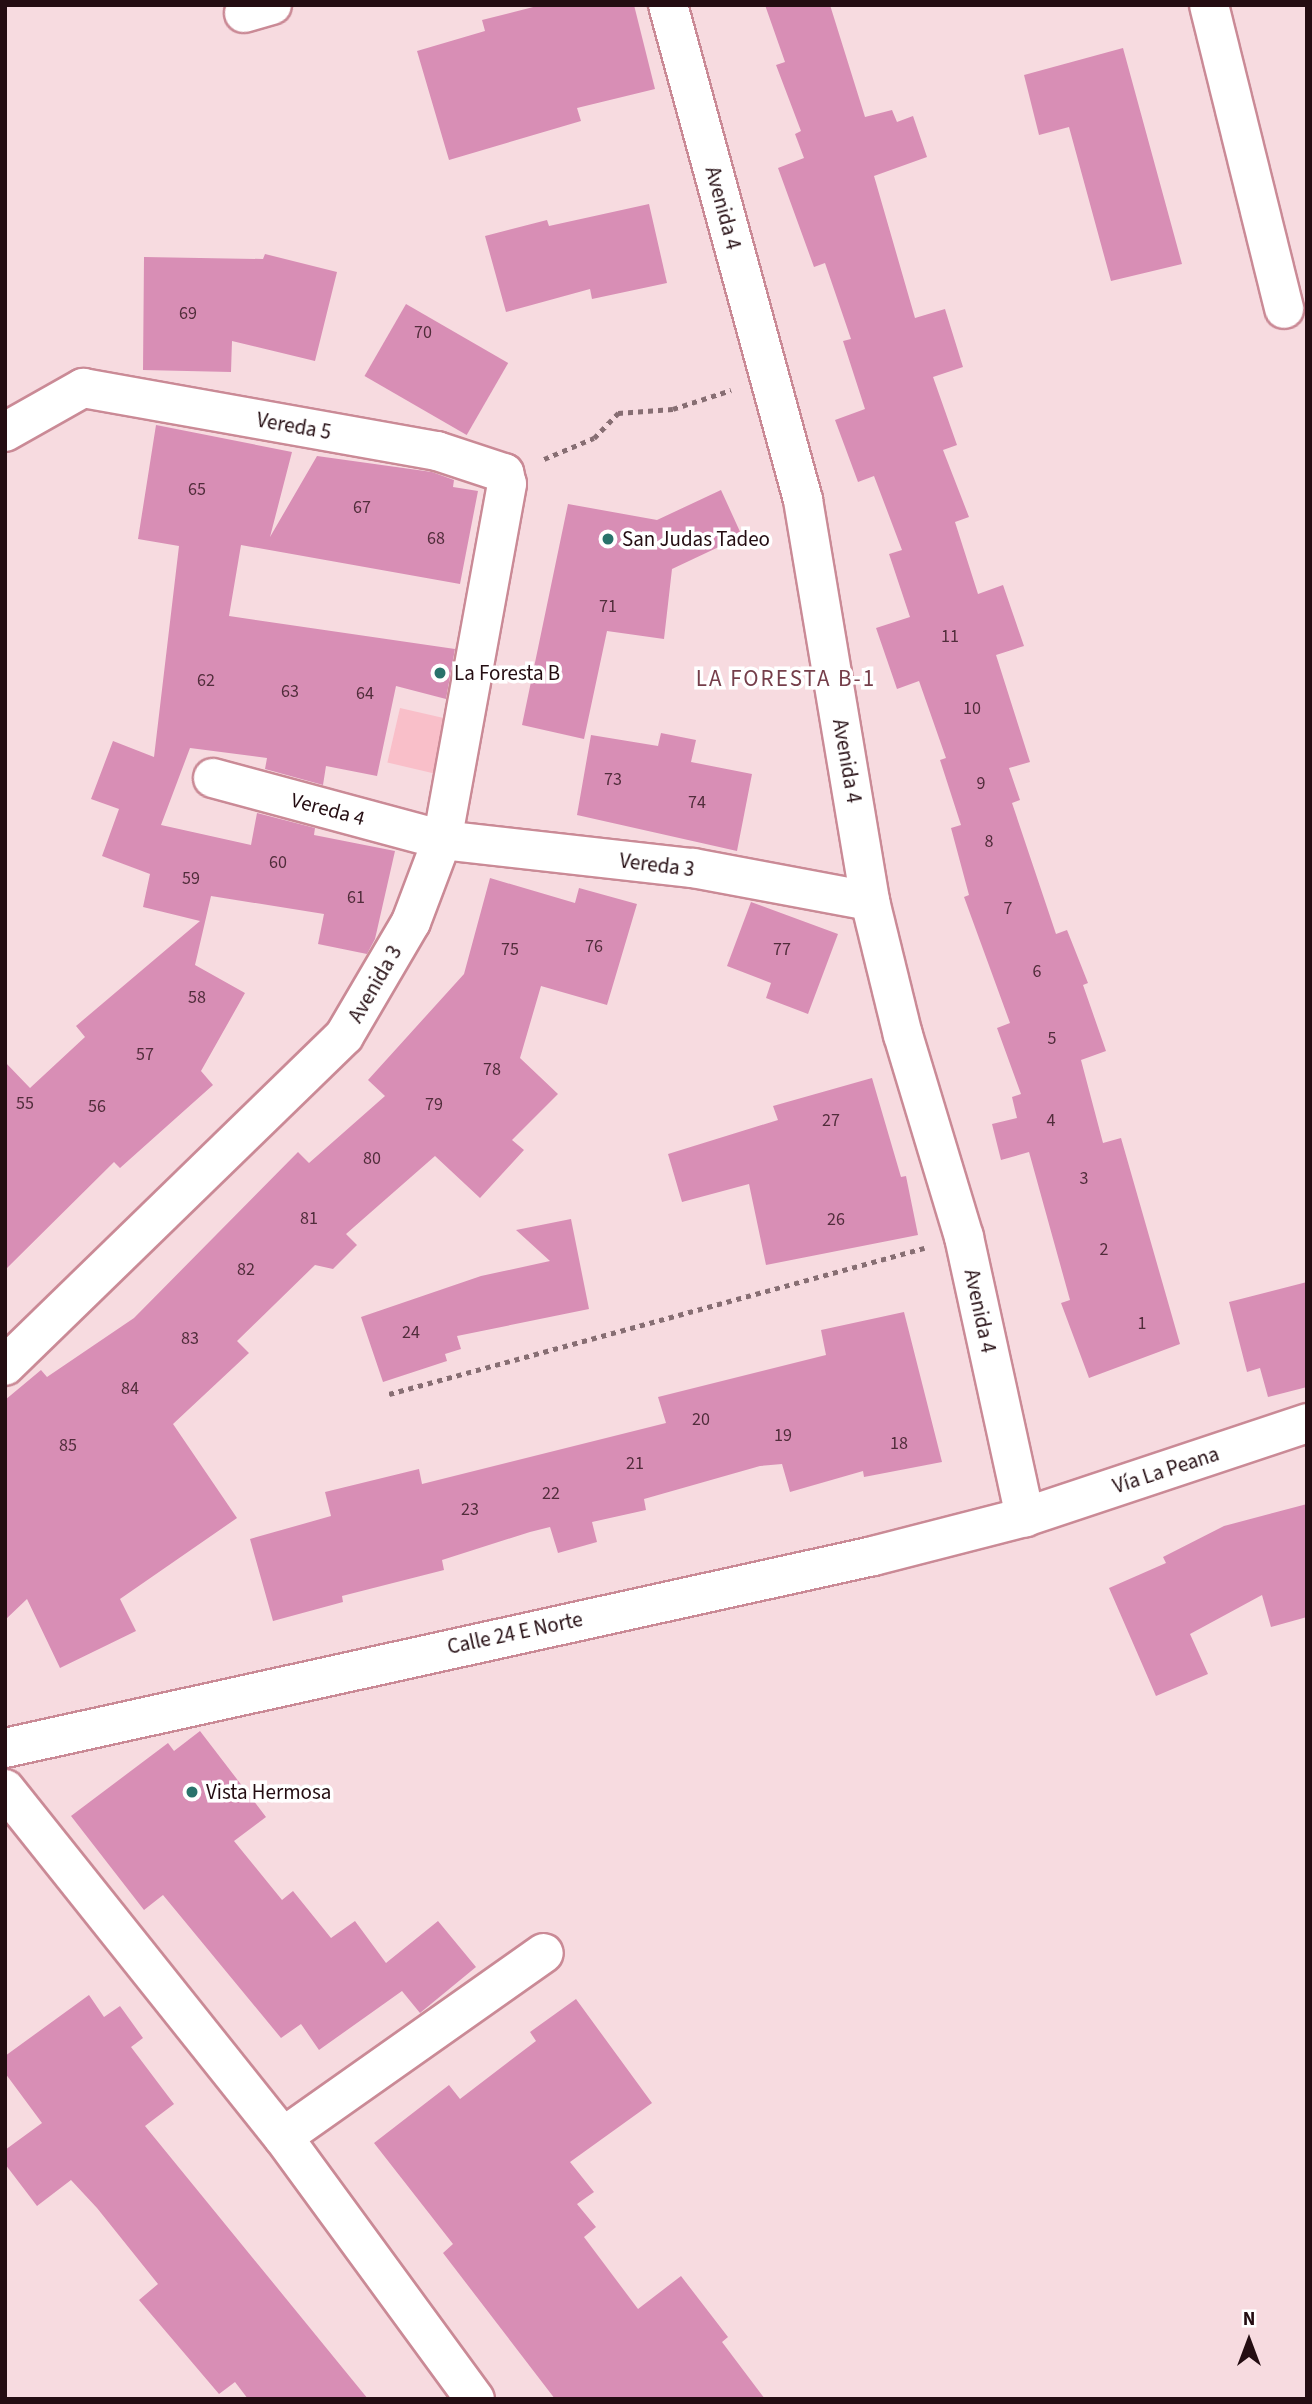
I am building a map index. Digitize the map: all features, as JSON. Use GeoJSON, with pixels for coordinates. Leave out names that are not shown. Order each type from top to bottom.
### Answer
{"type":"FeatureCollection","features":[{"type":"Feature","properties":{"kind":"street","name":"Avenida 4"},"geometry":{"type":"LineString","coordinates":[[668,5],[803,500],[870,901],[902,1035],[964,1237],[1025,1517]]}},
{"type":"Feature","properties":{"kind":"street"},"geometry":{"type":"LineString","coordinates":[[1209,5],[1284,309]]}},
{"type":"Feature","properties":{"kind":"street","name":"Vereda 5"},"geometry":{"type":"LineString","coordinates":[[5,432],[83,388],[437,451],[503,473]]}},
{"type":"Feature","properties":{"kind":"street","name":"Avenida 3"},"geometry":{"type":"LineString","coordinates":[[5,1366],[344,1036],[411,922],[442,840],[507,502],[503,473]]}},
{"type":"Feature","properties":{"kind":"street","name":"Vereda 4"},"geometry":{"type":"LineString","coordinates":[[214,778],[442,840]]}},
{"type":"Feature","properties":{"kind":"street","name":"Vereda 3"},"geometry":{"type":"LineString","coordinates":[[442,840],[693,868],[870,901]]}},
{"type":"Feature","properties":{"kind":"street","name":"Vía La Peana"},"geometry":{"type":"LineString","coordinates":[[1025,1517],[1307,1423]]}},
{"type":"Feature","properties":{"kind":"street","name":"Calle 24 E Norte"},"geometry":{"type":"LineString","coordinates":[[5,1748],[873,1556],[1025,1517]]}},
{"type":"Feature","properties":{"kind":"street"},"geometry":{"type":"LineString","coordinates":[[5,1789],[283,2137],[475,2399]]}},
{"type":"Feature","properties":{"kind":"street"},"geometry":{"type":"LineString","coordinates":[[283,2137],[544,1953]]}},
{"type":"Feature","properties":{"kind":"path"},"geometry":{"type":"LineString","coordinates":[[503,473],[594,438],[618,413],[673,409],[731,390],[736,370],[764,360]]}},
{"type":"Feature","properties":{"kind":"path"},"geometry":{"type":"LineString","coordinates":[[388,1394],[964,1237]]}},
{"type":"Feature","properties":{"kind":"shaded area"},"geometry":{"type":"Polygon","coordinates":[[[400,708],[446,719],[433,773],[387,763],[400,708]]]}},
{"type":"Feature","properties":{"kind":"building"},"geometry":{"type":"Polygon","coordinates":[[[541,5],[634,5],[655,89],[577,108],[581,121],[449,160],[417,51],[485,31],[482,20],[541,5]]]}},
{"type":"Feature","properties":{"kind":"building"},"geometry":{"type":"Polygon","coordinates":[[[765,5],[830,5],[865,117],[892,110],[897,122],[913,116],[927,157],[874,176],[915,318],[945,309],[963,367],[933,377],[957,445],[943,450],[969,517],[955,522],[978,594],[1003,585],[1024,646],[996,655],[1030,762],[1009,768],[1020,800],[1012,803],[1056,934],[1067,930],[1088,983],[1083,985],[1106,1051],[1081,1060],[1103,1143],[1121,1138],[1180,1344],[1089,1378],[1061,1303],[1070,1300],[1029,1152],[1001,1160],[992,1124],[1017,1118],[1012,1097],[1021,1094],[997,1028],[1010,1023],[964,897],[969,895],[951,828],[961,825],[940,760],[946,758],[919,681],[897,689],[876,628],[910,617],[889,554],[902,550],[874,476],[858,482],[835,420],[865,409],[843,341],[851,339],[825,263],[814,267],[778,168],[804,158],[795,134],[801,131],[776,65],[785,62],[765,5]]]}},
{"type":"Feature","properties":{"kind":"building"},"geometry":{"type":"Polygon","coordinates":[[[1123,48],[1182,264],[1111,281],[1069,127],[1039,135],[1024,75],[1123,48]]]}},
{"type":"Feature","properties":{"kind":"building"},"geometry":{"type":"Polygon","coordinates":[[[649,204],[667,283],[592,299],[590,289],[506,312],[485,236],[547,220],[549,226],[649,204]]]}},
{"type":"Feature","properties":{"kind":"building"},"geometry":{"type":"Polygon","coordinates":[[[265,254],[337,272],[315,361],[232,341],[231,372],[143,370],[144,257],[263,259],[265,254]]]}},
{"type":"Feature","properties":{"kind":"building"},"geometry":{"type":"Polygon","coordinates":[[[406,304],[508,363],[467,435],[364,376],[406,304]]]}},
{"type":"Feature","properties":{"kind":"building"},"geometry":{"type":"Polygon","coordinates":[[[156,425],[292,452],[270,537],[317,456],[432,472],[454,480],[453,487],[478,491],[460,584],[241,545],[229,616],[455,649],[446,699],[396,686],[377,776],[326,766],[323,785],[265,769],[267,758],[190,748],[161,825],[251,845],[257,813],[315,828],[314,835],[395,851],[375,939],[367,954],[318,944],[324,914],[211,896],[195,965],[245,993],[201,1071],[213,1085],[120,1168],[114,1162],[5,1270],[5,1062],[30,1088],[85,1037],[76,1026],[200,921],[143,907],[150,874],[102,856],[119,809],[91,799],[113,741],[154,757],[179,546],[138,539],[156,425]]]}},
{"type":"Feature","properties":{"kind":"building"},"geometry":{"type":"Polygon","coordinates":[[[721,490],[742,536],[672,569],[664,639],[607,631],[584,739],[522,725],[568,504],[657,520],[721,490]]]}},
{"type":"Feature","properties":{"kind":"building"},"geometry":{"type":"Polygon","coordinates":[[[661,733],[696,740],[691,762],[752,774],[737,851],[577,815],[591,735],[658,746],[661,733]]]}},
{"type":"Feature","properties":{"kind":"building"},"geometry":{"type":"Polygon","coordinates":[[[490,878],[575,903],[579,888],[637,904],[607,1005],[541,986],[520,1058],[558,1094],[512,1140],[524,1150],[480,1198],[435,1156],[346,1234],[357,1245],[333,1269],[315,1265],[237,1341],[249,1353],[173,1424],[237,1518],[120,1599],[136,1631],[60,1668],[27,1599],[5,1620],[5,1400],[41,1370],[47,1377],[134,1318],[298,1152],[309,1163],[385,1096],[368,1080],[464,974],[490,878]]]}},
{"type":"Feature","properties":{"kind":"building"},"geometry":{"type":"Polygon","coordinates":[[[751,902],[838,934],[808,1014],[766,998],[771,983],[727,966],[751,902]]]}},
{"type":"Feature","properties":{"kind":"building"},"geometry":{"type":"Polygon","coordinates":[[[872,1078],[901,1177],[906,1176],[918,1235],[766,1265],[749,1184],[682,1202],[668,1154],[778,1120],[773,1106],[872,1078]]]}},
{"type":"Feature","properties":{"kind":"building"},"geometry":{"type":"Polygon","coordinates":[[[571,1219],[589,1309],[457,1336],[461,1349],[445,1354],[447,1361],[383,1382],[361,1317],[481,1276],[550,1261],[516,1230],[571,1219]]]}},
{"type":"Feature","properties":{"kind":"building"},"geometry":{"type":"Polygon","coordinates":[[[1307,1282],[1307,1387],[1268,1397],[1260,1368],[1247,1372],[1229,1302],[1307,1282]]]}},
{"type":"Feature","properties":{"kind":"building"},"geometry":{"type":"Polygon","coordinates":[[[904,1312],[942,1462],[864,1477],[863,1471],[790,1492],[782,1464],[760,1466],[644,1499],[646,1510],[592,1522],[597,1542],[558,1553],[550,1527],[442,1560],[444,1570],[342,1596],[343,1602],[273,1621],[250,1539],[331,1516],[325,1492],[419,1469],[422,1484],[666,1423],[658,1397],[826,1355],[821,1330],[904,1312]]]}},
{"type":"Feature","properties":{"kind":"building"},"geometry":{"type":"Polygon","coordinates":[[[1307,1504],[1307,1617],[1271,1627],[1262,1595],[1190,1634],[1208,1674],[1156,1696],[1109,1588],[1166,1563],[1163,1557],[1224,1526],[1307,1504]]]}},
{"type":"Feature","properties":{"kind":"building"},"geometry":{"type":"Polygon","coordinates":[[[200,1731],[266,1817],[234,1841],[282,1900],[293,1891],[331,1938],[355,1921],[386,1963],[438,1921],[476,1967],[420,2013],[402,1991],[319,2050],[301,2024],[281,2038],[163,1895],[144,1910],[71,1816],[168,1743],[174,1751],[200,1731]]]}},
{"type":"Feature","properties":{"kind":"building"},"geometry":{"type":"Polygon","coordinates":[[[89,1995],[104,2017],[120,2006],[143,2038],[131,2047],[174,2104],[145,2126],[368,2399],[248,2399],[235,2382],[219,2394],[139,2300],[158,2284],[71,2180],[37,2206],[5,2164],[5,2150],[42,2123],[5,2073],[5,2056],[89,1995]]]}},
{"type":"Feature","properties":{"kind":"building"},"geometry":{"type":"Polygon","coordinates":[[[576,1999],[652,2103],[570,2162],[594,2192],[577,2204],[596,2227],[584,2237],[638,2309],[681,2276],[728,2337],[722,2342],[765,2399],[555,2399],[443,2253],[453,2244],[374,2143],[449,2085],[460,2099],[536,2041],[530,2032],[576,1999]]]}},
{"type":"Feature","properties":{"kind":"place","name":"San Judas Tadeo"},"geometry":{"type":"Point","coordinates":[608,539]}},
{"type":"Feature","properties":{"kind":"place","name":"La Foresta B"},"geometry":{"type":"Point","coordinates":[440,673]}},
{"type":"Feature","properties":{"kind":"place","name":"Vista Hermosa"},"geometry":{"type":"Point","coordinates":[192,1792]}},
{"type":"Feature","properties":{"kind":"district","name":"LA FORESTA B-1"},"geometry":{"type":"Point","coordinates":[786,679]}}]}
